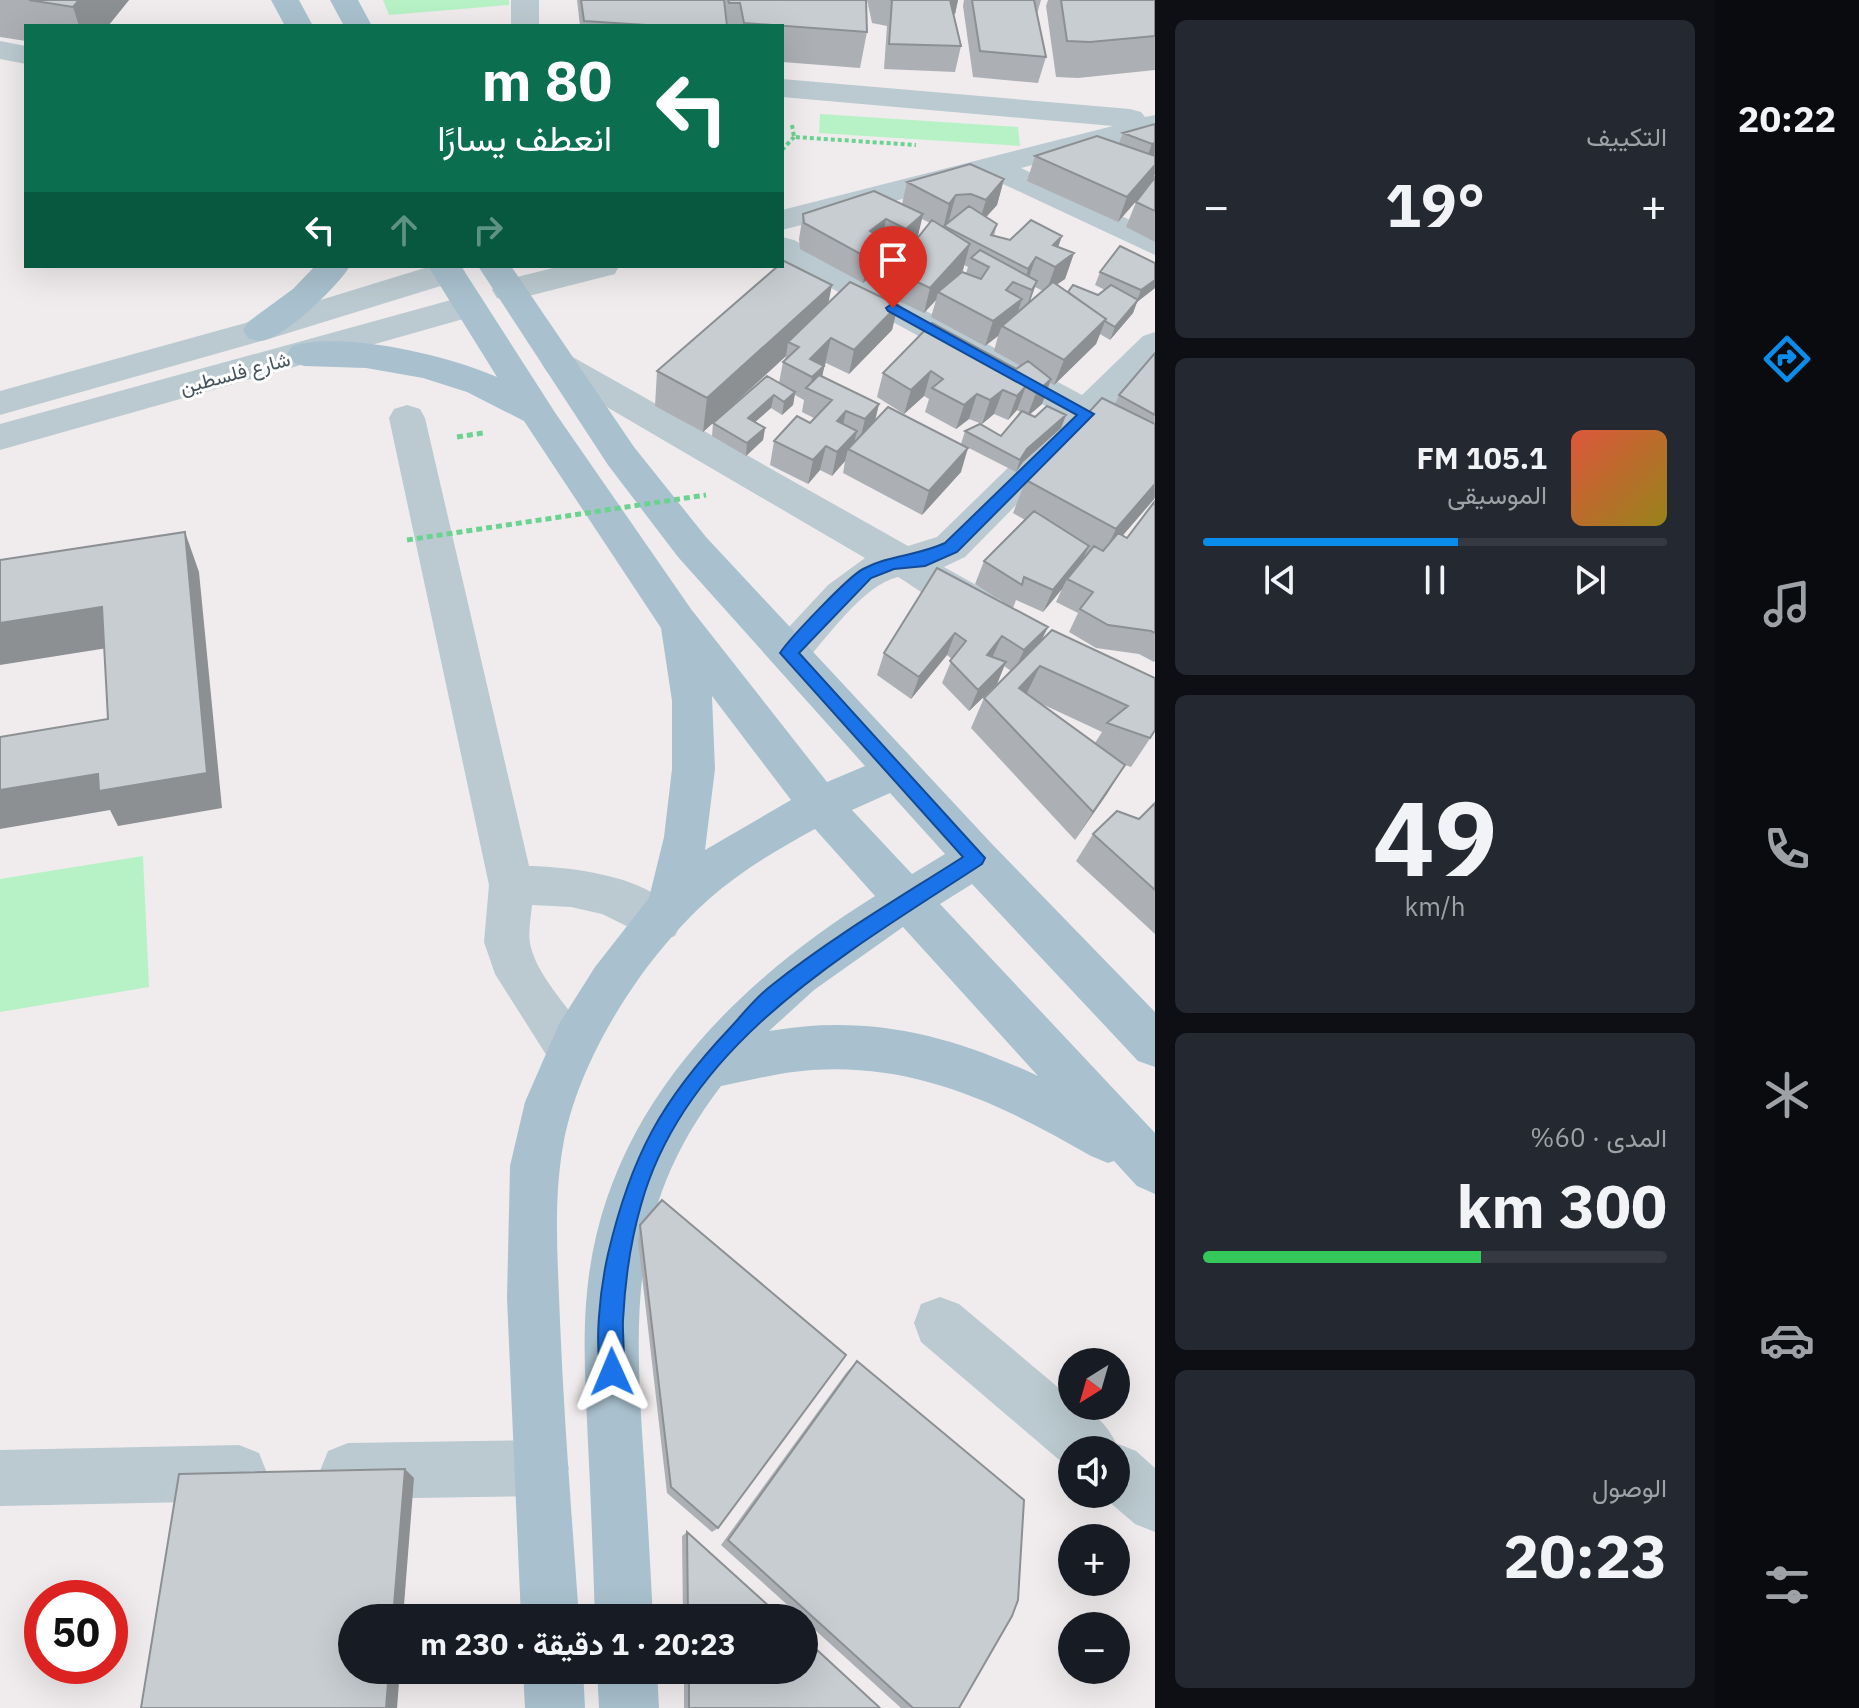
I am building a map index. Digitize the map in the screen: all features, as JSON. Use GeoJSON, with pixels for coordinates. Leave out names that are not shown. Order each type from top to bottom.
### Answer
{"type":"FeatureCollection","features":[{"type":"Feature","properties":{"kind":"main road"},"geometry":{"type":"LineString","coordinates":[[285,0],[298,24]]}},
{"type":"Feature","properties":{"kind":"main road"},"geometry":{"type":"LineString","coordinates":[[344,0],[357,24]]}},
{"type":"Feature","properties":{"kind":"main road"},"geometry":{"type":"LineString","coordinates":[[260,330],[305,297],[332,268]]}},
{"type":"Feature","properties":{"kind":"main road"},"geometry":{"type":"LineString","coordinates":[[519,276],[559,364],[621,456],[667,515],[976,858],[1155,1045]]}},
{"type":"Feature","properties":{"kind":"main road"},"geometry":{"type":"LineString","coordinates":[[453,281],[540,418],[677,620],[819,804],[1152,1166]]}},
{"type":"Feature","properties":{"kind":"main road"},"geometry":{"type":"LineString","coordinates":[[304,354],[361,355],[429,365],[468,377],[540,418]]}},
{"type":"Feature","properties":{"kind":"main road"},"geometry":{"type":"LineString","coordinates":[[664,915],[686,846],[695,786],[696,727],[690,672],[677,620]]}},
{"type":"Feature","properties":{"kind":"main road"},"geometry":{"type":"LineString","coordinates":[[549,1604],[534,1356],[533,1203],[542,1126],[569,1048],[600,996],[664,915],[710,873],[759,839],[819,804],[897,771]]}},
{"type":"Feature","properties":{"kind":"main road"},"geometry":{"type":"LineString","coordinates":[[623,1604],[611,1341],[615,1273],[631,1203],[654,1146],[674,1109],[707,1066],[776,993],[906,902],[976,858]]}},
{"type":"Feature","properties":{"kind":"main road"},"geometry":{"type":"LineString","coordinates":[[707,1066],[826,1047],[895,1050],[994,1082],[1061,1112],[1152,1166]]}},
{"type":"Feature","properties":{"kind":"main road"},"geometry":{"type":"LineString","coordinates":[[554,1684],[555,1708]]}},
{"type":"Feature","properties":{"kind":"main road"},"geometry":{"type":"LineString","coordinates":[[628,1684],[629,1708]]}},
{"type":"Feature","properties":{"kind":"street"},"geometry":{"type":"LineString","coordinates":[[525,0],[525,24]]}},
{"type":"Feature","properties":{"kind":"street"},"geometry":{"type":"LineString","coordinates":[[0,50],[24,55]]}},
{"type":"Feature","properties":{"kind":"street"},"geometry":{"type":"LineString","coordinates":[[784,88],[1155,122]]}},
{"type":"Feature","properties":{"kind":"street"},"geometry":{"type":"LineString","coordinates":[[784,219],[1155,122]]}},
{"type":"Feature","properties":{"kind":"street"},"geometry":{"type":"LineString","coordinates":[[989,165],[1155,245]]}},
{"type":"Feature","properties":{"kind":"street"},"geometry":{"type":"LineString","coordinates":[[784,248],[1155,450]]}},
{"type":"Feature","properties":{"kind":"street"},"geometry":{"type":"LineString","coordinates":[[519,276],[586,268]]}},
{"type":"Feature","properties":{"kind":"street","name":"شارع فلسطين"},"geometry":{"type":"LineString","coordinates":[[0,403],[260,330],[453,281]]}},
{"type":"Feature","properties":{"kind":"street","name":"شارع فلسطين"},"geometry":{"type":"LineString","coordinates":[[0,437],[304,354],[453,281]]}},
{"type":"Feature","properties":{"kind":"street"},"geometry":{"type":"LineString","coordinates":[[789,653],[866,574],[877,568],[939,555],[951,547],[1155,344]]}},
{"type":"Feature","properties":{"kind":"street"},"geometry":{"type":"LineString","coordinates":[[559,364],[908,562],[1012,625]]}},
{"type":"Feature","properties":{"kind":"street"},"geometry":{"type":"LineString","coordinates":[[407,418],[511,885],[507,942],[518,974],[569,1048]]}},
{"type":"Feature","properties":{"kind":"street"},"geometry":{"type":"LineString","coordinates":[[511,885],[599,890],[664,915]]}},
{"type":"Feature","properties":{"kind":"street"},"geometry":{"type":"LineString","coordinates":[[940,1323],[1074,1436]]}},
{"type":"Feature","properties":{"kind":"street"},"geometry":{"type":"LineString","coordinates":[[0,1478],[541,1468]]}},
{"type":"Feature","properties":{"kind":"street"},"geometry":{"type":"LineString","coordinates":[[1130,1483],[1155,1504]]}},
{"type":"Feature","properties":{"kind":"path"},"geometry":{"type":"LineString","coordinates":[[784,88],[794,137]]}},
{"type":"Feature","properties":{"kind":"path"},"geometry":{"type":"LineString","coordinates":[[794,137],[919,145]]}},
{"type":"Feature","properties":{"kind":"path"},"geometry":{"type":"LineString","coordinates":[[784,148],[794,137]]}},
{"type":"Feature","properties":{"kind":"path"},"geometry":{"type":"LineString","coordinates":[[461,452],[457,437],[540,418]]}},
{"type":"Feature","properties":{"kind":"path"},"geometry":{"type":"LineString","coordinates":[[407,540],[706,495]]}},
{"type":"Feature","properties":{"kind":"green space"},"geometry":{"type":"Polygon","coordinates":[[[383,0],[509,0],[509,5],[389,15],[383,0]]]}},
{"type":"Feature","properties":{"kind":"green space"},"geometry":{"type":"Polygon","coordinates":[[[820,114],[1018,127],[1020,146],[819,133],[820,114]]]}},
{"type":"Feature","properties":{"kind":"green space"},"geometry":{"type":"Polygon","coordinates":[[[143,856],[149,987],[0,1012],[0,879],[143,856]]]}},
{"type":"Feature","properties":{"kind":"building"},"geometry":{"type":"Polygon","coordinates":[[[29,0],[79,0],[73,7],[29,0]]]}},
{"type":"Feature","properties":{"kind":"building"},"geometry":{"type":"Polygon","coordinates":[[[581,0],[724,0],[727,24],[631,24],[584,21],[581,0]]]}},
{"type":"Feature","properties":{"kind":"building"},"geometry":{"type":"Polygon","coordinates":[[[728,0],[866,0],[867,32],[744,23],[740,3],[729,3],[728,0]]]}},
{"type":"Feature","properties":{"kind":"building"},"geometry":{"type":"Polygon","coordinates":[[[892,0],[950,0],[961,46],[889,44],[892,0]]]}},
{"type":"Feature","properties":{"kind":"building"},"geometry":{"type":"Polygon","coordinates":[[[972,0],[1034,0],[1046,57],[980,51],[972,0]]]}},
{"type":"Feature","properties":{"kind":"building"},"geometry":{"type":"Polygon","coordinates":[[[1061,0],[1155,0],[1155,36],[1067,41],[1061,0]]]}},
{"type":"Feature","properties":{"kind":"building"},"geometry":{"type":"Polygon","coordinates":[[[1155,124],[1155,143],[1152,144],[1123,133],[1155,124]]]}},
{"type":"Feature","properties":{"kind":"building"},"geometry":{"type":"Polygon","coordinates":[[[1097,136],[1155,156],[1155,165],[1127,197],[1035,156],[1097,136]]]}},
{"type":"Feature","properties":{"kind":"building"},"geometry":{"type":"Polygon","coordinates":[[[970,164],[1004,179],[986,200],[971,194],[956,195],[949,204],[907,182],[970,164]]]}},
{"type":"Feature","properties":{"kind":"building"},"geometry":{"type":"Polygon","coordinates":[[[1155,177],[1155,211],[1136,202],[1155,177]]]}},
{"type":"Feature","properties":{"kind":"building"},"geometry":{"type":"Polygon","coordinates":[[[874,191],[923,214],[906,229],[886,219],[870,231],[888,243],[868,258],[804,223],[803,214],[874,191]]]}},
{"type":"Feature","properties":{"kind":"building"},"geometry":{"type":"Polygon","coordinates":[[[969,206],[997,224],[991,235],[1010,240],[1031,220],[1062,236],[1053,245],[1074,253],[1055,267],[1036,257],[1028,269],[944,226],[969,206]]]}},
{"type":"Feature","properties":{"kind":"building"},"geometry":{"type":"Polygon","coordinates":[[[932,220],[970,244],[930,288],[892,270],[932,220]]]}},
{"type":"Feature","properties":{"kind":"building"},"geometry":{"type":"Polygon","coordinates":[[[1120,246],[1155,263],[1155,280],[1141,290],[1100,272],[1120,246]]]}},
{"type":"Feature","properties":{"kind":"building"},"geometry":{"type":"Polygon","coordinates":[[[980,250],[1037,281],[1032,290],[1013,282],[1006,290],[1022,299],[993,321],[938,292],[962,272],[981,279],[989,267],[971,258],[980,250]]]}},
{"type":"Feature","properties":{"kind":"building"},"geometry":{"type":"Polygon","coordinates":[[[784,261],[832,285],[707,398],[657,371],[776,268],[784,268],[784,261]]]}},
{"type":"Feature","properties":{"kind":"building"},"geometry":{"type":"Polygon","coordinates":[[[850,282],[898,305],[854,350],[831,338],[810,359],[824,366],[812,377],[783,362],[799,347],[788,342],[850,282]]]}},
{"type":"Feature","properties":{"kind":"building"},"geometry":{"type":"Polygon","coordinates":[[[1053,282],[1106,319],[1064,360],[1002,326],[1053,282]]]}},
{"type":"Feature","properties":{"kind":"building"},"geometry":{"type":"Polygon","coordinates":[[[1073,285],[1098,295],[1111,285],[1138,300],[1115,327],[1068,292],[1073,285]]]}},
{"type":"Feature","properties":{"kind":"building"},"geometry":{"type":"Polygon","coordinates":[[[932,323],[1016,369],[1028,361],[1051,379],[1036,393],[1026,386],[1017,396],[1003,390],[990,400],[977,394],[964,405],[932,388],[943,379],[931,371],[911,390],[883,373],[932,323]]]}},
{"type":"Feature","properties":{"kind":"building"},"geometry":{"type":"Polygon","coordinates":[[[1155,353],[1155,415],[1119,395],[1155,353]]]}},
{"type":"Feature","properties":{"kind":"building"},"geometry":{"type":"Polygon","coordinates":[[[819,375],[879,404],[865,419],[846,411],[837,421],[857,431],[837,452],[826,446],[813,460],[774,441],[797,416],[810,423],[832,400],[806,388],[819,375]]]}},
{"type":"Feature","properties":{"kind":"building"},"geometry":{"type":"Polygon","coordinates":[[[767,376],[795,392],[784,402],[774,395],[748,418],[765,428],[747,443],[713,423],[767,376]]]}},
{"type":"Feature","properties":{"kind":"building"},"geometry":{"type":"Polygon","coordinates":[[[1102,398],[1155,424],[1155,484],[1116,529],[1026,480],[1102,398]]]}},
{"type":"Feature","properties":{"kind":"building"},"geometry":{"type":"Polygon","coordinates":[[[1047,406],[1066,415],[1027,449],[1020,460],[965,431],[980,424],[1001,436],[1022,411],[1035,417],[1047,406]]]}},
{"type":"Feature","properties":{"kind":"building"},"geometry":{"type":"Polygon","coordinates":[[[888,407],[968,448],[929,491],[848,449],[888,407]]]}},
{"type":"Feature","properties":{"kind":"building"},"geometry":{"type":"Polygon","coordinates":[[[1155,501],[1155,633],[1108,625],[1080,609],[1093,592],[1067,579],[1094,546],[1103,551],[1118,533],[1127,538],[1155,501]]]}},
{"type":"Feature","properties":{"kind":"building"},"geometry":{"type":"Polygon","coordinates":[[[1034,511],[1089,546],[1053,590],[1024,577],[1022,585],[984,561],[1034,511]]]}},
{"type":"Feature","properties":{"kind":"building"},"geometry":{"type":"Polygon","coordinates":[[[185,532],[207,773],[99,791],[98,774],[0,790],[0,737],[108,719],[102,607],[0,623],[0,560],[185,532]]]}},
{"type":"Feature","properties":{"kind":"building"},"geometry":{"type":"Polygon","coordinates":[[[937,568],[1048,627],[1024,650],[1002,636],[987,655],[1006,662],[978,690],[950,661],[966,641],[955,633],[919,677],[884,653],[937,568]]]}},
{"type":"Feature","properties":{"kind":"building"},"geometry":{"type":"Polygon","coordinates":[[[1052,630],[1155,678],[1155,730],[1150,738],[1107,723],[1128,706],[1040,666],[1019,688],[1125,765],[1093,812],[984,698],[1052,630]]]}},
{"type":"Feature","properties":{"kind":"building"},"geometry":{"type":"Polygon","coordinates":[[[1155,803],[1155,890],[1093,834],[1117,811],[1139,819],[1155,803]]]}},
{"type":"Feature","properties":{"kind":"building"},"geometry":{"type":"Polygon","coordinates":[[[662,1200],[846,1355],[718,1528],[671,1487],[640,1225],[662,1200]]]}},
{"type":"Feature","properties":{"kind":"building"},"geometry":{"type":"Polygon","coordinates":[[[857,1361],[1024,1500],[1018,1600],[1012,1616],[959,1708],[913,1708],[818,1622],[818,1604],[798,1604],[728,1540],[857,1361]]]}},
{"type":"Feature","properties":{"kind":"building"},"geometry":{"type":"Polygon","coordinates":[[[405,1469],[394,1604],[338,1604],[338,1684],[388,1684],[386,1708],[141,1708],[179,1474],[405,1469]]]}},
{"type":"Feature","properties":{"kind":"building"},"geometry":{"type":"Polygon","coordinates":[[[687,1532],[767,1604],[688,1604],[687,1532]]]}},
{"type":"Feature","properties":{"kind":"building"},"geometry":{"type":"Polygon","coordinates":[[[818,1651],[880,1708],[689,1708],[689,1684],[818,1684],[818,1651]]]}},
{"type":"Feature","properties":{"kind":"route"},"geometry":{"type":"LineString","coordinates":[[612,1372],[615,1273],[631,1203],[654,1146],[674,1109],[707,1066],[776,993],[823,958],[976,858],[789,653],[866,574],[892,564],[925,560],[951,547],[1087,414],[893,308]]}}]}
